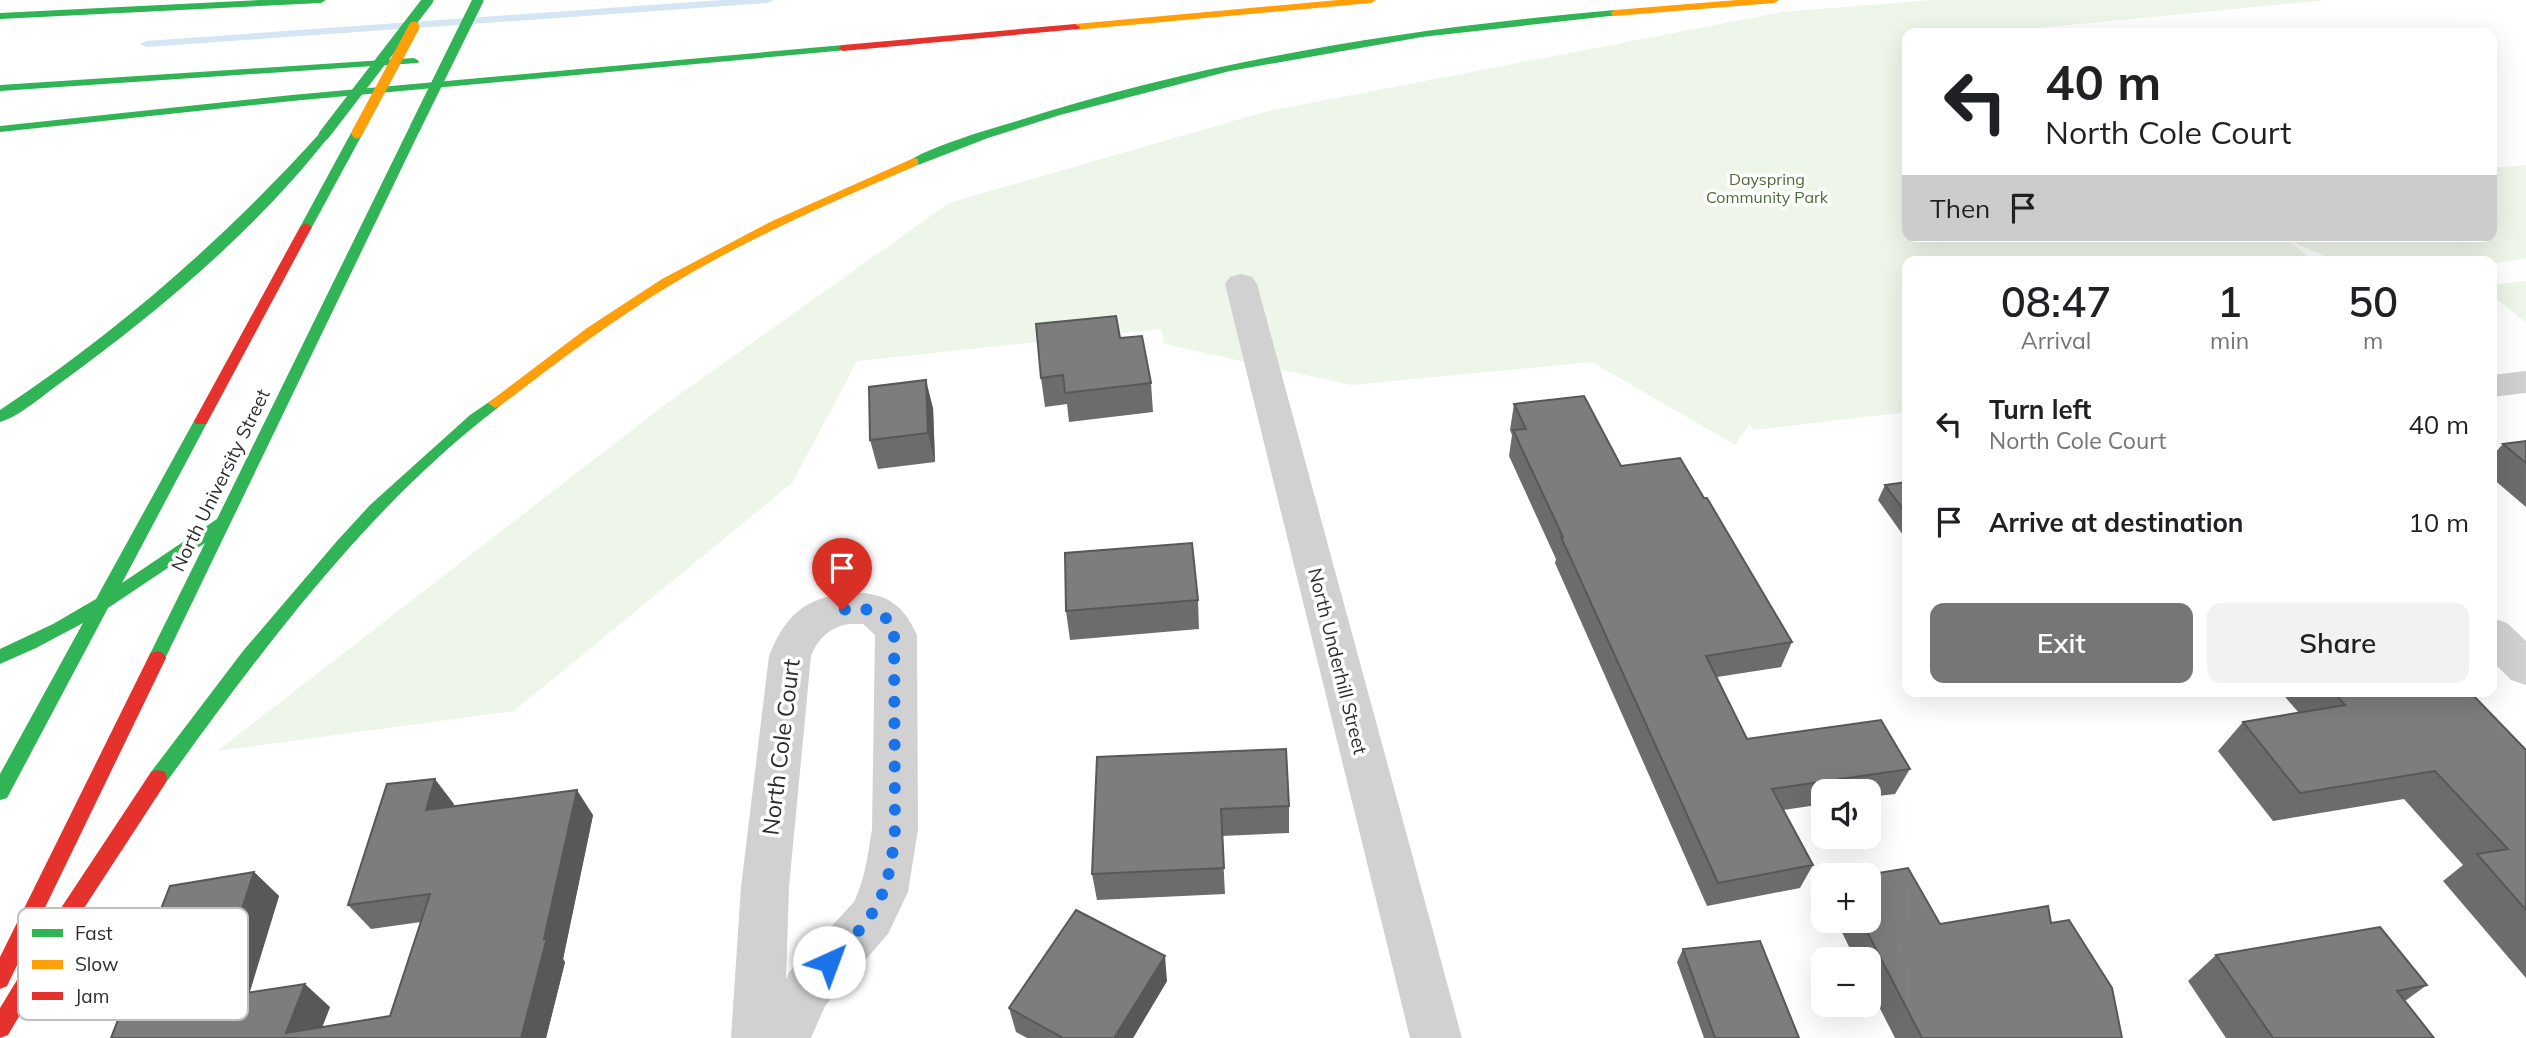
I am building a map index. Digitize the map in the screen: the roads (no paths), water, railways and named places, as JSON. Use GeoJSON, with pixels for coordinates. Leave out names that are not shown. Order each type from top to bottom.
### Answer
{"type":"FeatureCollection","features":[{"type":"Feature","properties":{"kind":"main road"},"geometry":{"type":"LineString","coordinates":[[0,3],[44,0]]}},
{"type":"Feature","properties":{"kind":"main road"},"geometry":{"type":"LineString","coordinates":[[0,16],[321,0]]}},
{"type":"Feature","properties":{"kind":"main road"},"geometry":{"type":"LineString","coordinates":[[0,792],[428,0]]}},
{"type":"Feature","properties":{"kind":"main road"},"geometry":{"type":"LineString","coordinates":[[0,417],[97,351],[170,294],[264,202],[324,135],[428,0]]}},
{"type":"Feature","properties":{"kind":"main road","name":"North University Street"},"geometry":{"type":"LineString","coordinates":[[35,908],[478,0]]}},
{"type":"Feature","properties":{"kind":"main road"},"geometry":{"type":"LineString","coordinates":[[834,32],[1264,0]]}},
{"type":"Feature","properties":{"kind":"main road"},"geometry":{"type":"LineString","coordinates":[[0,129],[292,98],[1371,0]]}},
{"type":"Feature","properties":{"kind":"main road"},"geometry":{"type":"LineString","coordinates":[[71,908],[163,772],[233,676],[349,538],[408,478],[527,377],[667,280],[702,260],[820,200],[889,169],[1033,120],[1207,72],[1311,50],[1398,37],[1583,16],[1774,0]]}},
{"type":"Feature","properties":{"kind":"main road"},"geometry":{"type":"LineString","coordinates":[[0,88],[463,58]]}},
{"type":"Feature","properties":{"kind":"main road"},"geometry":{"type":"LineString","coordinates":[[0,657],[54,633],[102,605],[223,522]]}},
{"type":"Feature","properties":{"kind":"main road","name":"North University Street"},"geometry":{"type":"LineString","coordinates":[[0,979],[18,942]]}},
{"type":"Feature","properties":{"kind":"main road"},"geometry":{"type":"LineString","coordinates":[[0,1028],[18,998]]}},
{"type":"Feature","properties":{"kind":"street","name":"North Underhill Street"},"geometry":{"type":"LineString","coordinates":[[1241,284],[1436,1038]]}},
{"type":"Feature","properties":{"kind":"street"},"geometry":{"type":"LineString","coordinates":[[2497,385],[2526,382]]}},
{"type":"Feature","properties":{"kind":"street","name":"North Cole Court"},"geometry":{"type":"LineString","coordinates":[[757,1038],[765,887],[790,656],[801,632],[815,619],[832,611],[864,608],[884,615],[891,622],[896,635],[896,783],[892,854],[879,906],[814,979],[785,1038]]}},
{"type":"Feature","properties":{"kind":"street"},"geometry":{"type":"LineString","coordinates":[[2497,639],[2526,668]]}},
{"type":"Feature","properties":{"kind":"waterway"},"geometry":{"type":"LineString","coordinates":[[146,44],[768,0]]}},
{"type":"Feature","properties":{"kind":"park label","name":"Dayspring Community Park"},"geometry":{"type":"Point","coordinates":[1767,188]}}]}
